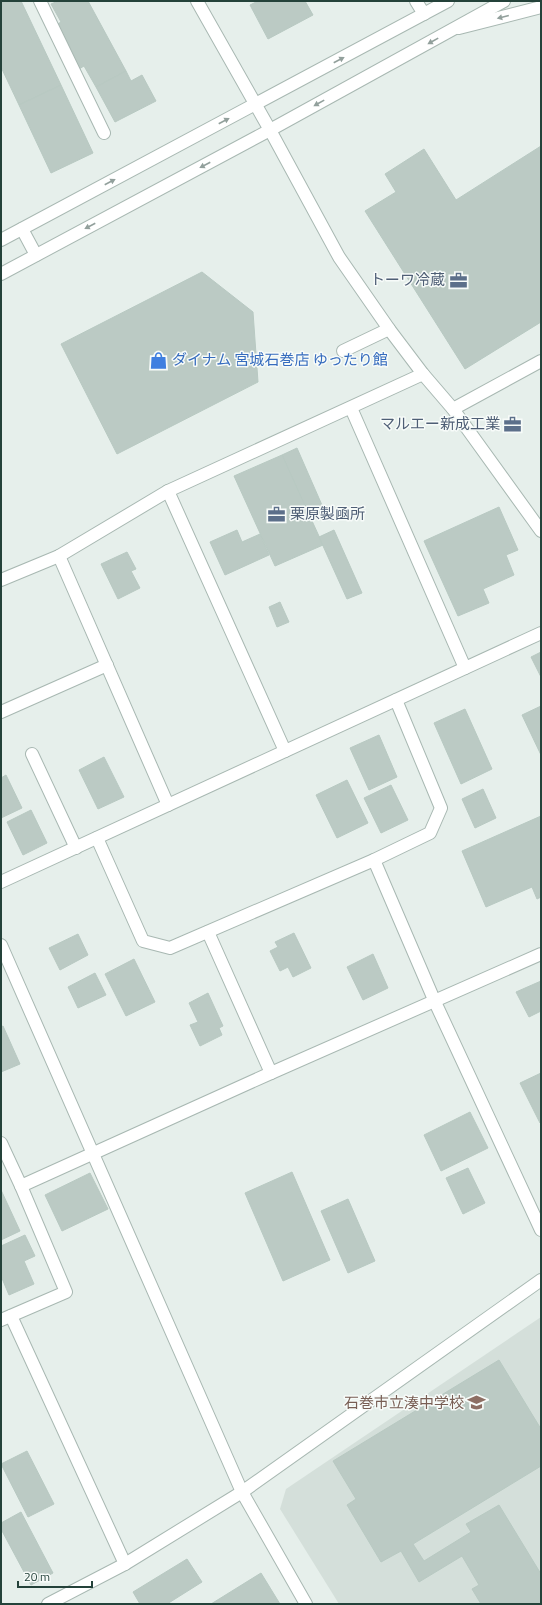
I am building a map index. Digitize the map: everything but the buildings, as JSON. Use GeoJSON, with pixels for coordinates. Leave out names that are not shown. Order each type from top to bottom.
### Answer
{"type":"FeatureCollection","features":[{"type":"Feature","properties":{"kind":"street"},"geometry":{"type":"LineString","coordinates":[[40,1],[104,133]]}},
{"type":"Feature","properties":{"kind":"street"},"geometry":{"type":"LineString","coordinates":[[197,1],[270,130],[339,257],[389,329],[423,374],[453,409],[541,531]]}},
{"type":"Feature","properties":{"kind":"street"},"geometry":{"type":"LineString","coordinates":[[416,1],[424,14]]}},
{"type":"Feature","properties":{"kind":"street"},"geometry":{"type":"LineString","coordinates":[[1,274],[270,130],[504,1]]}},
{"type":"Feature","properties":{"kind":"street"},"geometry":{"type":"LineString","coordinates":[[1,240],[446,2]]}},
{"type":"Feature","properties":{"kind":"street"},"geometry":{"type":"LineString","coordinates":[[453,30],[541,7]]}},
{"type":"Feature","properties":{"kind":"street"},"geometry":{"type":"LineString","coordinates":[[22,229],[36,255]]}},
{"type":"Feature","properties":{"kind":"street"},"geometry":{"type":"LineString","coordinates":[[344,351],[389,329]]}},
{"type":"Feature","properties":{"kind":"street"},"geometry":{"type":"LineString","coordinates":[[453,409],[541,361]]}},
{"type":"Feature","properties":{"kind":"street"},"geometry":{"type":"LineString","coordinates":[[1,580],[59,556],[168,491],[423,374]]}},
{"type":"Feature","properties":{"kind":"street"},"geometry":{"type":"LineString","coordinates":[[351,408],[465,668]]}},
{"type":"Feature","properties":{"kind":"street"},"geometry":{"type":"LineString","coordinates":[[168,491],[285,751]]}},
{"type":"Feature","properties":{"kind":"street"},"geometry":{"type":"LineString","coordinates":[[59,556],[168,805]]}},
{"type":"Feature","properties":{"kind":"street"},"geometry":{"type":"LineString","coordinates":[[1,882],[541,633]]}},
{"type":"Feature","properties":{"kind":"street"},"geometry":{"type":"LineString","coordinates":[[1,712],[107,665]]}},
{"type":"Feature","properties":{"kind":"street"},"geometry":{"type":"LineString","coordinates":[[97,838],[143,941],[170,948],[374,860],[430,833],[441,808],[396,700]]}},
{"type":"Feature","properties":{"kind":"street"},"geometry":{"type":"LineString","coordinates":[[32,754],[76,848]]}},
{"type":"Feature","properties":{"kind":"street"},"geometry":{"type":"LineString","coordinates":[[374,860],[435,1002],[541,1230]]}},
{"type":"Feature","properties":{"kind":"street"},"geometry":{"type":"LineString","coordinates":[[208,932],[271,1073]]}},
{"type":"Feature","properties":{"kind":"street"},"geometry":{"type":"LineString","coordinates":[[1,945],[242,1492],[306,1604]]}},
{"type":"Feature","properties":{"kind":"street"},"geometry":{"type":"LineString","coordinates":[[22,1186],[271,1073],[541,954]]}},
{"type":"Feature","properties":{"kind":"street"},"geometry":{"type":"LineString","coordinates":[[1,1143],[22,1186],[66,1292],[6,1318],[125,1564]]}},
{"type":"Feature","properties":{"kind":"street"},"geometry":{"type":"LineString","coordinates":[[48,1604],[125,1564],[242,1492],[541,1280]]}},
{"type":"Feature","properties":{"kind":"shaded area","name":"石巻市立湊中学校"},"geometry":{"type":"Polygon","coordinates":[[[541,1317],[541,1604],[339,1604],[280,1509],[286,1489],[541,1317]]]}},
{"type":"Feature","properties":{"kind":"place","name":"トーワ冷蔵"},"geometry":{"type":"Point","coordinates":[458,280]}},
{"type":"Feature","properties":{"kind":"place","name":"ダイナム 宮城石巻店 ゆったり館"},"geometry":{"type":"Point","coordinates":[159,360]}},
{"type":"Feature","properties":{"kind":"place","name":"マルエー新成工業"},"geometry":{"type":"Point","coordinates":[513,424]}},
{"type":"Feature","properties":{"kind":"place","name":"栗原製凾所"},"geometry":{"type":"Point","coordinates":[277,514]}},
{"type":"Feature","properties":{"kind":"place","name":"石巻市立湊中学校"},"geometry":{"type":"Point","coordinates":[477,1403]}}]}
